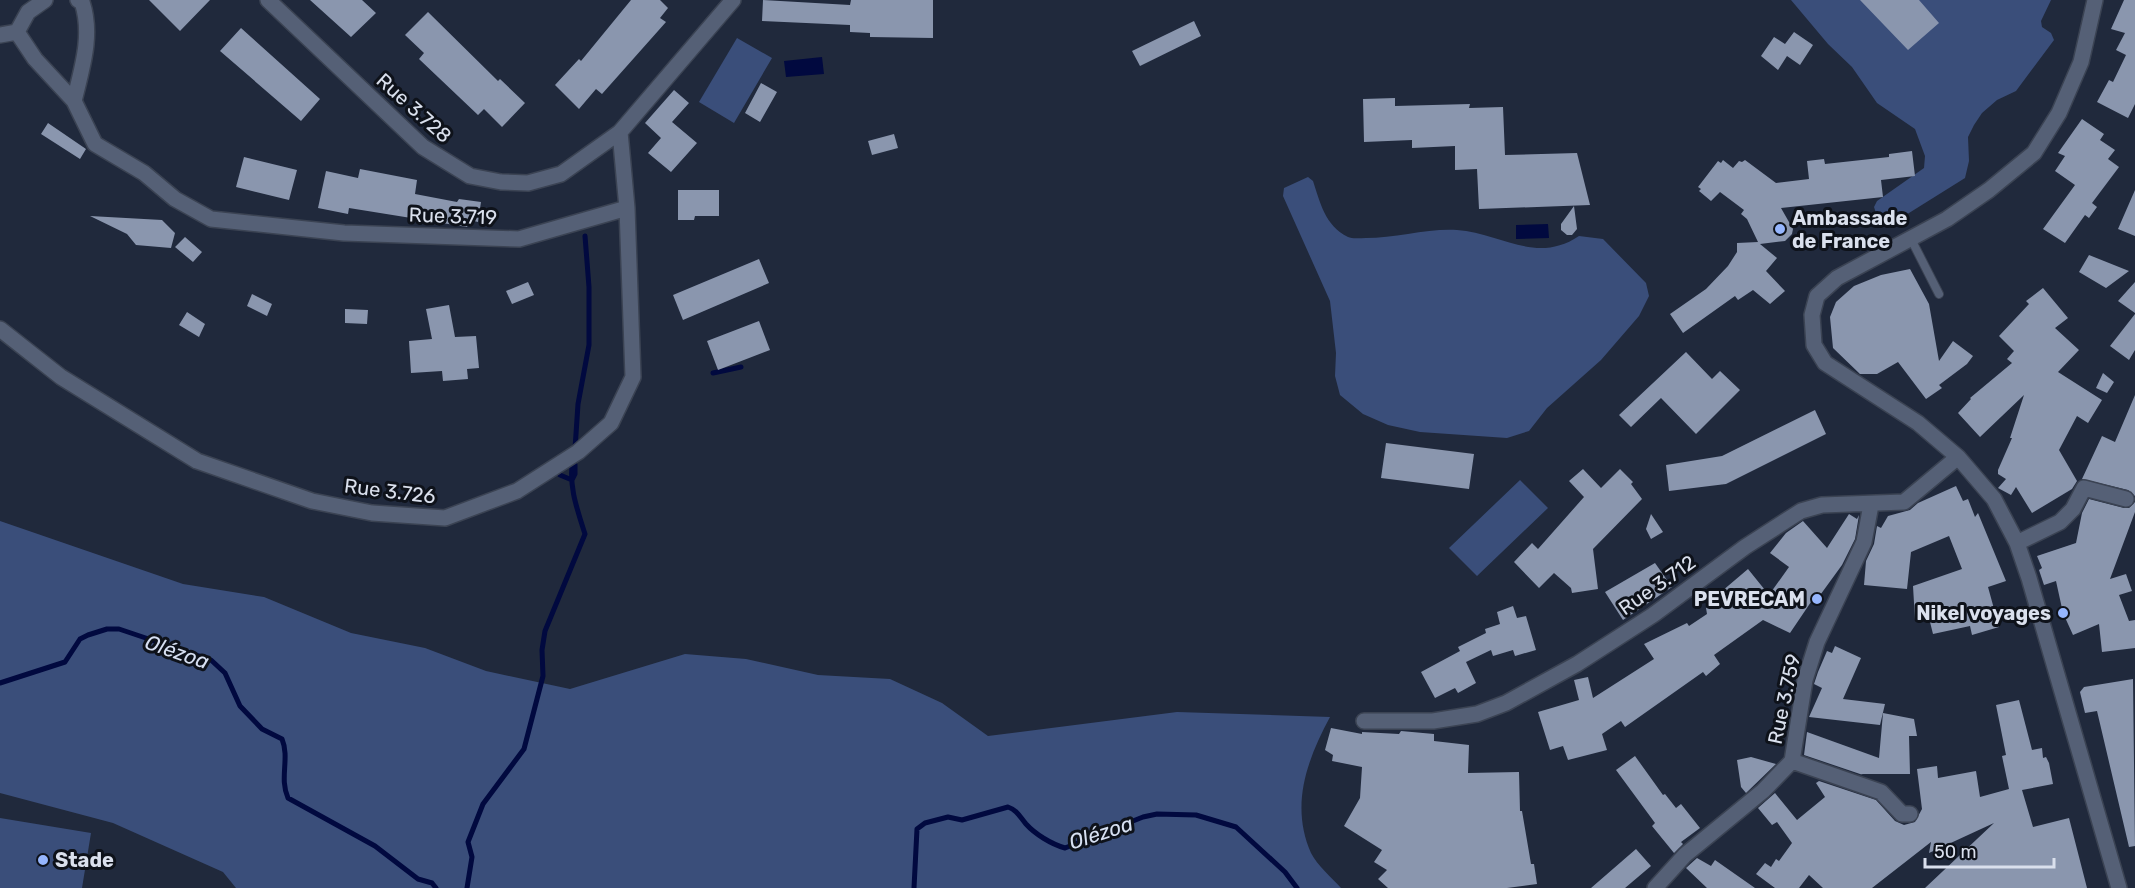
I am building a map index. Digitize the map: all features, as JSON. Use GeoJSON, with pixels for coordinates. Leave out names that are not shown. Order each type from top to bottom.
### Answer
{"type":"FeatureCollection","features":[{"type":"Feature","properties":{"kind":"street"},"geometry":{"type":"LineString","coordinates":[[0,35],[17,32],[28,12],[45,0]]}},
{"type":"Feature","properties":{"kind":"street"},"geometry":{"type":"LineString","coordinates":[[74,101],[84,60],[88,20],[82,2],[78,0]]}},
{"type":"Feature","properties":{"kind":"street","name":"Rue 3.728"},"geometry":{"type":"LineString","coordinates":[[268,0],[423,147],[470,176],[528,183],[561,174],[620,132]]}},
{"type":"Feature","properties":{"kind":"street"},"geometry":{"type":"LineString","coordinates":[[627,208],[620,132],[734,0]]}},
{"type":"Feature","properties":{"kind":"street"},"geometry":{"type":"LineString","coordinates":[[2095,0],[2080,62],[2059,112],[2034,153],[1989,190],[1911,239],[1837,278],[1817,297],[1812,315],[1814,345],[1825,363],[1918,423],[1958,457],[1994,499],[2018,543],[2119,888]]}},
{"type":"Feature","properties":{"kind":"street","name":"Rue 3.719"},"geometry":{"type":"LineString","coordinates":[[17,32],[35,59],[74,101],[95,144],[144,173],[175,199],[210,219],[344,233],[519,239],[627,208]]}},
{"type":"Feature","properties":{"kind":"street","name":"Rue 3.726"},"geometry":{"type":"LineString","coordinates":[[0,329],[60,377],[197,461],[312,501],[372,513],[445,518],[517,491],[578,452],[611,423],[633,377],[627,208]]}},
{"type":"Feature","properties":{"kind":"street","name":"Rue 3.712"},"geometry":{"type":"LineString","coordinates":[[1364,721],[1433,721],[1477,714],[1506,703],[1577,664],[1653,615],[1778,523],[1801,511],[1834,504],[1871,505],[1904,502],[1958,457]]}},
{"type":"Feature","properties":{"kind":"street"},"geometry":{"type":"LineString","coordinates":[[2018,543],[2060,522],[2073,508],[2085,488],[2126,499]]}},
{"type":"Feature","properties":{"kind":"street","name":"Rue 3.759"},"geometry":{"type":"LineString","coordinates":[[1655,888],[1685,855],[1769,785],[1792,761],[1805,680],[1817,642],[1864,542],[1871,505]]}},
{"type":"Feature","properties":{"kind":"street"},"geometry":{"type":"LineString","coordinates":[[1792,761],[1881,792],[1902,814],[1910,814]]}},
{"type":"Feature","properties":{"kind":"lane"},"geometry":{"type":"LineString","coordinates":[[1911,239],[1938,294]]}},
{"type":"Feature","properties":{"kind":"shaded area"},"geometry":{"type":"Polygon","coordinates":[[[1791,0],[2051,0],[2041,21],[2042,27],[2051,33],[2054,40],[2016,91],[1997,100],[1982,113],[1974,125],[1968,137],[1969,161],[1965,178],[1901,218],[1889,218],[1876,213],[1874,207],[1877,201],[1924,168],[1925,156],[1915,129],[1877,103],[1852,67],[1828,44],[1791,0]]]}},
{"type":"Feature","properties":{"kind":"shaded area"},"geometry":{"type":"Polygon","coordinates":[[[737,38],[772,58],[734,123],[699,102],[737,38]]]}},
{"type":"Feature","properties":{"kind":"shaded area"},"geometry":{"type":"Polygon","coordinates":[[[822,57],[824,74],[786,77],[784,61],[822,57]]]}},
{"type":"Feature","properties":{"kind":"shaded area"},"geometry":{"type":"Polygon","coordinates":[[[1308,177],[1313,181],[1329,220],[1334,227],[1350,238],[1377,238],[1435,230],[1457,230],[1533,248],[1548,248],[1579,236],[1603,239],[1646,283],[1649,296],[1639,316],[1601,360],[1547,408],[1529,431],[1507,438],[1420,432],[1388,425],[1363,414],[1340,395],[1335,376],[1336,353],[1330,301],[1283,196],[1284,188],[1308,177]]]}},
{"type":"Feature","properties":{"kind":"shaded area"},"geometry":{"type":"Polygon","coordinates":[[[1548,224],[1549,238],[1516,239],[1516,225],[1548,224]]]}},
{"type":"Feature","properties":{"kind":"shaded area"},"geometry":{"type":"Polygon","coordinates":[[[1520,480],[1548,508],[1477,576],[1449,548],[1520,480]]]}},
{"type":"Feature","properties":{"kind":"shaded area"},"geometry":{"type":"Polygon","coordinates":[[[0,521],[183,584],[264,597],[351,633],[425,648],[486,671],[570,689],[685,654],[746,659],[818,675],[890,679],[942,703],[988,736],[1177,712],[1330,717],[1308,766],[1302,800],[1302,818],[1311,853],[1341,888],[236,888],[223,872],[113,823],[0,793],[0,521]]]}},
{"type":"Feature","properties":{"kind":"shaded area","name":"Stade"},"geometry":{"type":"Polygon","coordinates":[[[0,818],[91,833],[82,888],[0,888],[0,818]]]}},
{"type":"Feature","properties":{"kind":"building"},"geometry":{"type":"Polygon","coordinates":[[[149,0],[210,0],[180,31],[149,0]]]}},
{"type":"Feature","properties":{"kind":"building"},"geometry":{"type":"Polygon","coordinates":[[[310,0],[362,0],[376,13],[351,37],[310,0]]]}},
{"type":"Feature","properties":{"kind":"building"},"geometry":{"type":"Polygon","coordinates":[[[631,0],[660,0],[668,8],[660,18],[666,22],[602,94],[596,89],[579,109],[555,85],[579,59],[581,61],[631,0]]]}},
{"type":"Feature","properties":{"kind":"building"},"geometry":{"type":"Polygon","coordinates":[[[763,0],[850,5],[851,0],[933,0],[933,38],[870,37],[870,33],[850,32],[850,25],[762,21],[763,0]]]}},
{"type":"Feature","properties":{"kind":"building"},"geometry":{"type":"Polygon","coordinates":[[[1860,0],[1919,0],[1939,23],[1908,50],[1860,0]]]}},
{"type":"Feature","properties":{"kind":"building"},"geometry":{"type":"Polygon","coordinates":[[[2124,0],[2135,0],[2135,104],[2128,118],[2097,102],[2109,80],[2113,82],[2126,55],[2116,50],[2125,33],[2111,29],[2124,0]]]}},
{"type":"Feature","properties":{"kind":"building"},"geometry":{"type":"Polygon","coordinates":[[[428,12],[498,81],[500,79],[525,103],[502,127],[484,109],[478,115],[419,59],[424,53],[405,35],[428,12]]]}},
{"type":"Feature","properties":{"kind":"building"},"geometry":{"type":"Polygon","coordinates":[[[1194,21],[1201,36],[1140,66],[1132,51],[1194,21]]]}},
{"type":"Feature","properties":{"kind":"building"},"geometry":{"type":"Polygon","coordinates":[[[241,28],[320,99],[301,121],[220,51],[241,28]]]}},
{"type":"Feature","properties":{"kind":"building"},"geometry":{"type":"Polygon","coordinates":[[[1794,32],[1813,45],[1800,65],[1787,56],[1778,70],[1761,56],[1774,37],[1785,44],[1794,32]]]}},
{"type":"Feature","properties":{"kind":"building"},"geometry":{"type":"Polygon","coordinates":[[[761,83],[777,92],[760,122],[745,113],[761,83]]]}},
{"type":"Feature","properties":{"kind":"building"},"geometry":{"type":"Polygon","coordinates":[[[674,90],[689,103],[672,122],[697,143],[671,172],[648,153],[661,138],[645,123],[674,90]]]}},
{"type":"Feature","properties":{"kind":"building"},"geometry":{"type":"Polygon","coordinates":[[[1395,98],[1395,106],[1470,104],[1469,108],[1503,107],[1505,155],[1577,153],[1590,205],[1479,209],[1477,169],[1455,170],[1455,146],[1412,148],[1412,140],[1364,142],[1363,99],[1395,98]]]}},
{"type":"Feature","properties":{"kind":"building"},"geometry":{"type":"Polygon","coordinates":[[[2082,119],[2104,134],[2100,140],[2115,150],[2108,159],[2119,167],[2092,203],[2097,207],[2089,218],[2085,215],[2065,243],[2043,229],[2075,185],[2055,171],[2065,156],[2058,153],[2082,119]]]}},
{"type":"Feature","properties":{"kind":"building"},"geometry":{"type":"Polygon","coordinates":[[[48,123],[86,149],[80,159],[41,134],[48,123]]]}},
{"type":"Feature","properties":{"kind":"building"},"geometry":{"type":"Polygon","coordinates":[[[894,134],[898,148],[872,155],[868,141],[894,134]]]}},
{"type":"Feature","properties":{"kind":"building"},"geometry":{"type":"Polygon","coordinates":[[[1912,151],[1915,176],[1881,180],[1883,197],[1781,208],[1793,229],[1792,234],[1785,241],[1760,244],[1777,258],[1766,271],[1785,291],[1770,304],[1753,290],[1738,300],[1735,296],[1683,333],[1670,314],[1706,289],[1728,266],[1737,252],[1737,243],[1758,242],[1747,219],[1741,214],[1744,210],[1720,192],[1711,201],[1699,191],[1701,189],[1698,187],[1718,161],[1721,163],[1723,160],[1733,168],[1739,161],[1745,160],[1776,183],[1809,179],[1807,161],[1824,159],[1825,164],[1889,157],[1889,154],[1912,151]]]}},
{"type":"Feature","properties":{"kind":"building"},"geometry":{"type":"Polygon","coordinates":[[[244,157],[297,170],[289,200],[236,187],[244,157]]]}},
{"type":"Feature","properties":{"kind":"building"},"geometry":{"type":"Polygon","coordinates":[[[360,169],[417,180],[415,194],[457,202],[459,199],[481,202],[478,222],[470,220],[467,227],[349,208],[348,214],[318,208],[326,171],[358,178],[360,169]]]}},
{"type":"Feature","properties":{"kind":"building"},"geometry":{"type":"Polygon","coordinates":[[[678,190],[719,190],[719,216],[695,216],[694,220],[678,220],[678,190]]]}},
{"type":"Feature","properties":{"kind":"building"},"geometry":{"type":"Polygon","coordinates":[[[2135,190],[2135,236],[2118,229],[2135,190]]]}},
{"type":"Feature","properties":{"kind":"building"},"geometry":{"type":"Polygon","coordinates":[[[1574,206],[1577,229],[1572,235],[1567,235],[1561,230],[1561,224],[1574,206]]]}},
{"type":"Feature","properties":{"kind":"building"},"geometry":{"type":"Polygon","coordinates":[[[90,216],[162,220],[175,233],[171,248],[136,245],[127,234],[90,216]]]}},
{"type":"Feature","properties":{"kind":"building"},"geometry":{"type":"Polygon","coordinates":[[[185,237],[202,252],[193,262],[175,247],[185,237]]]}},
{"type":"Feature","properties":{"kind":"building"},"geometry":{"type":"Polygon","coordinates":[[[2089,255],[2129,271],[2106,288],[2079,272],[2089,255]]]}},
{"type":"Feature","properties":{"kind":"building"},"geometry":{"type":"Polygon","coordinates":[[[759,259],[769,283],[683,320],[673,295],[759,259]]]}},
{"type":"Feature","properties":{"kind":"building"},"geometry":{"type":"Polygon","coordinates":[[[1910,269],[1929,304],[1939,361],[1953,341],[1973,356],[1967,364],[1939,385],[1942,388],[1926,399],[1898,362],[1877,374],[1860,374],[1833,348],[1830,317],[1836,302],[1854,286],[1881,275],[1910,269]]]}},
{"type":"Feature","properties":{"kind":"building"},"geometry":{"type":"Polygon","coordinates":[[[528,282],[534,295],[512,304],[506,291],[528,282]]]}},
{"type":"Feature","properties":{"kind":"building"},"geometry":{"type":"Polygon","coordinates":[[[2135,282],[2135,313],[2118,301],[2135,282]]]}},
{"type":"Feature","properties":{"kind":"building"},"geometry":{"type":"Polygon","coordinates":[[[2043,288],[2068,318],[2055,328],[2079,350],[2058,372],[2102,400],[2088,423],[2077,416],[2059,450],[2077,481],[2072,489],[2032,513],[2016,487],[2011,495],[1998,488],[2006,479],[1998,474],[1998,470],[2012,438],[2010,438],[2024,395],[1980,437],[1958,413],[1970,398],[2012,363],[2007,359],[2014,351],[1999,336],[2029,304],[2026,301],[2043,288]]]}},
{"type":"Feature","properties":{"kind":"building"},"geometry":{"type":"Polygon","coordinates":[[[252,294],[272,304],[267,316],[247,306],[252,294]]]}},
{"type":"Feature","properties":{"kind":"building"},"geometry":{"type":"Polygon","coordinates":[[[449,305],[455,337],[476,336],[479,368],[467,369],[468,379],[443,381],[442,371],[411,373],[409,341],[432,339],[426,309],[449,305]]]}},
{"type":"Feature","properties":{"kind":"building"},"geometry":{"type":"Polygon","coordinates":[[[345,309],[368,310],[367,324],[345,323],[345,309]]]}},
{"type":"Feature","properties":{"kind":"building"},"geometry":{"type":"Polygon","coordinates":[[[187,312],[205,324],[199,337],[179,325],[187,312]]]}},
{"type":"Feature","properties":{"kind":"building"},"geometry":{"type":"Polygon","coordinates":[[[2135,314],[2135,350],[2129,360],[2110,346],[2135,314]]]}},
{"type":"Feature","properties":{"kind":"building"},"geometry":{"type":"Polygon","coordinates":[[[759,321],[770,350],[718,370],[707,341],[759,321]]]}},
{"type":"Feature","properties":{"kind":"building"},"geometry":{"type":"Polygon","coordinates":[[[1686,352],[1712,379],[1720,371],[1740,390],[1696,434],[1661,398],[1631,427],[1619,415],[1686,352]]]}},
{"type":"Feature","properties":{"kind":"building"},"geometry":{"type":"Polygon","coordinates":[[[2103,373],[2114,382],[2107,393],[2096,388],[2103,373]]]}},
{"type":"Feature","properties":{"kind":"building"},"geometry":{"type":"Polygon","coordinates":[[[2135,395],[2135,496],[2128,490],[2082,479],[2102,436],[2115,442],[2135,395]]]}},
{"type":"Feature","properties":{"kind":"building"},"geometry":{"type":"Polygon","coordinates":[[[1815,410],[1826,434],[1726,484],[1669,491],[1666,465],[1722,456],[1815,410]]]}},
{"type":"Feature","properties":{"kind":"building"},"geometry":{"type":"Polygon","coordinates":[[[1386,443],[1474,454],[1469,489],[1381,478],[1386,443]]]}},
{"type":"Feature","properties":{"kind":"building"},"geometry":{"type":"Polygon","coordinates":[[[1583,469],[1601,488],[1620,469],[1633,482],[1631,484],[1642,499],[1593,549],[1598,589],[1572,593],[1571,588],[1554,573],[1539,588],[1514,562],[1532,543],[1538,549],[1584,497],[1569,481],[1583,469]]]}},
{"type":"Feature","properties":{"kind":"building"},"geometry":{"type":"Polygon","coordinates":[[[1956,486],[1963,501],[1968,499],[1975,517],[1978,513],[2006,581],[1988,587],[1999,627],[1972,635],[1970,626],[1933,634],[1929,618],[1915,620],[1913,586],[1962,569],[1949,536],[1911,552],[1907,589],[1864,585],[1866,561],[1874,544],[1877,526],[1881,528],[1888,516],[1910,510],[1918,503],[1956,486]]]}},
{"type":"Feature","properties":{"kind":"building"},"geometry":{"type":"Polygon","coordinates":[[[2089,499],[2124,508],[2129,508],[2135,502],[2135,512],[2110,579],[2126,574],[2132,591],[2119,595],[2129,621],[2135,620],[2135,648],[2102,652],[2099,624],[2073,635],[2063,613],[2056,581],[2044,585],[2039,570],[2042,568],[2037,556],[2076,543],[2082,513],[2089,499]]]}},
{"type":"Feature","properties":{"kind":"building"},"geometry":{"type":"Polygon","coordinates":[[[1651,514],[1663,532],[1651,539],[1646,529],[1651,514]]]}},
{"type":"Feature","properties":{"kind":"building"},"geometry":{"type":"Polygon","coordinates":[[[1849,514],[1857,519],[1859,515],[1855,539],[1842,565],[1818,598],[1813,599],[1790,633],[1763,620],[1714,655],[1720,664],[1706,676],[1703,672],[1625,727],[1621,721],[1602,734],[1607,750],[1568,760],[1563,746],[1550,750],[1538,712],[1579,700],[1574,680],[1588,677],[1593,698],[1654,659],[1644,644],[1687,623],[1689,626],[1707,614],[1706,608],[1718,600],[1715,597],[1748,569],[1769,595],[1789,567],[1770,553],[1786,533],[1803,521],[1827,548],[1849,514]]]}},
{"type":"Feature","properties":{"kind":"building"},"geometry":{"type":"Polygon","coordinates":[[[1655,563],[1672,587],[1623,620],[1605,592],[1655,563]]]}},
{"type":"Feature","properties":{"kind":"building"},"geometry":{"type":"Polygon","coordinates":[[[1513,606],[1517,618],[1526,616],[1536,650],[1515,656],[1513,650],[1493,656],[1491,650],[1466,662],[1476,683],[1458,693],[1455,688],[1435,698],[1421,672],[1460,651],[1458,647],[1486,633],[1485,629],[1500,624],[1497,612],[1513,606]]]}},
{"type":"Feature","properties":{"kind":"building"},"geometry":{"type":"Polygon","coordinates":[[[1835,646],[1861,658],[1843,699],[1885,704],[1880,725],[1809,717],[1822,688],[1814,684],[1818,672],[1827,651],[1832,653],[1835,646]]]}},
{"type":"Feature","properties":{"kind":"building"},"geometry":{"type":"Polygon","coordinates":[[[2133,679],[2135,846],[2129,847],[2097,711],[2085,713],[2080,692],[2084,687],[2133,679]]]}},
{"type":"Feature","properties":{"kind":"building"},"geometry":{"type":"Polygon","coordinates":[[[2019,700],[2032,750],[2042,748],[2043,758],[2046,757],[2049,763],[2053,784],[2022,790],[2033,827],[2069,818],[2087,888],[1925,888],[1994,823],[1929,853],[1931,842],[1872,888],[1823,888],[1809,875],[1799,888],[1775,888],[1756,874],[1765,863],[1771,867],[1776,859],[1779,861],[1792,843],[1777,822],[1772,825],[1758,808],[1775,793],[1797,820],[1825,797],[1816,783],[1819,781],[1876,800],[1895,821],[1904,825],[1915,822],[1922,809],[1917,769],[1937,766],[1938,778],[1976,771],[1980,797],[2009,789],[2002,756],[2006,755],[1996,705],[2019,700]]]}},
{"type":"Feature","properties":{"kind":"building"},"geometry":{"type":"Polygon","coordinates":[[[1883,713],[1914,719],[1917,736],[1909,736],[1910,774],[1861,774],[1863,775],[1804,755],[1807,732],[1879,758],[1883,713]]]}},
{"type":"Feature","properties":{"kind":"building"},"geometry":{"type":"Polygon","coordinates":[[[1331,728],[1362,734],[1362,732],[1399,734],[1401,731],[1434,734],[1434,741],[1469,745],[1468,773],[1519,772],[1520,811],[1522,811],[1531,864],[1534,864],[1537,884],[1507,888],[1388,888],[1378,879],[1387,870],[1374,862],[1382,850],[1344,826],[1360,798],[1362,767],[1332,761],[1333,755],[1325,750],[1331,728]]]}},
{"type":"Feature","properties":{"kind":"building"},"geometry":{"type":"Polygon","coordinates":[[[1635,756],[1663,795],[1665,794],[1676,808],[1681,804],[1700,828],[1681,842],[1683,844],[1674,853],[1652,826],[1655,823],[1616,770],[1635,756]]]}},
{"type":"Feature","properties":{"kind":"building"},"geometry":{"type":"Polygon","coordinates":[[[1751,757],[1776,764],[1746,793],[1741,787],[1737,760],[1751,757]]]}},
{"type":"Feature","properties":{"kind":"building"},"geometry":{"type":"Polygon","coordinates":[[[1636,849],[1651,866],[1625,888],[1591,888],[1636,849]]]}},
{"type":"Feature","properties":{"kind":"building"},"geometry":{"type":"Polygon","coordinates":[[[1697,858],[1711,866],[1715,860],[1755,888],[1707,888],[1686,868],[1697,858]]]}},
{"type":"Feature","properties":{"kind":"waterway"},"geometry":{"type":"LineString","coordinates":[[575,449],[578,404],[589,345],[589,287],[585,236]]}},
{"type":"Feature","properties":{"kind":"waterway"},"geometry":{"type":"LineString","coordinates":[[713,373],[741,367]]}},
{"type":"Feature","properties":{"kind":"waterway"},"geometry":{"type":"LineString","coordinates":[[467,888],[472,857],[468,842],[483,804],[524,749],[543,676],[542,650],[545,631],[585,534],[572,487],[573,458]]}},
{"type":"Feature","properties":{"kind":"waterway"},"geometry":{"type":"LineString","coordinates":[[560,475],[572,480],[575,465]]}},
{"type":"Feature","properties":{"kind":"waterway","name":"Olézoa"},"geometry":{"type":"LineString","coordinates":[[0,683],[65,662],[80,639],[107,629],[119,629],[211,660],[225,673],[240,706],[262,729],[282,739],[285,753],[284,783],[288,798],[375,846],[418,879],[432,883],[436,888]]}},
{"type":"Feature","properties":{"kind":"waterway","name":"Olézoa"},"geometry":{"type":"LineString","coordinates":[[914,888],[917,829],[925,823],[948,817],[962,820],[1008,807],[1039,835],[1065,848],[1143,817],[1157,814],[1196,815],[1236,827],[1285,872],[1297,888]]}},
{"type":"Feature","properties":{"kind":"place","name":"Ambassade de France"},"geometry":{"type":"Point","coordinates":[1780,229]}},
{"type":"Feature","properties":{"kind":"place","name":"PEVRECAM"},"geometry":{"type":"Point","coordinates":[1817,599]}},
{"type":"Feature","properties":{"kind":"place","name":"Nikel voyages"},"geometry":{"type":"Point","coordinates":[2063,613]}},
{"type":"Feature","properties":{"kind":"place","name":"Stade"},"geometry":{"type":"Point","coordinates":[43,860]}}]}
